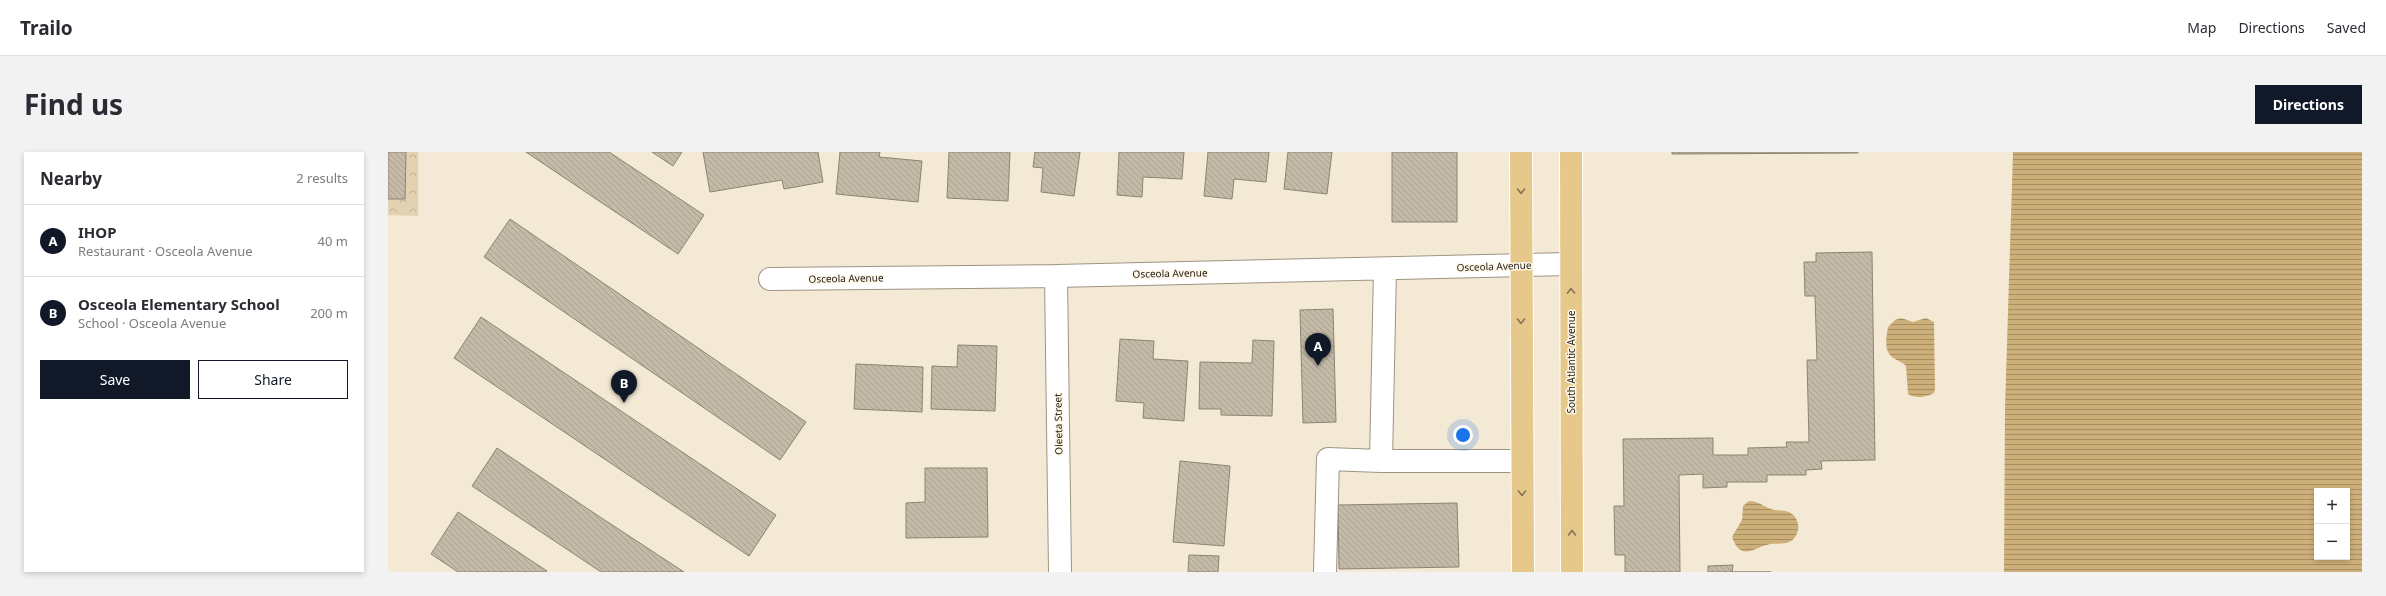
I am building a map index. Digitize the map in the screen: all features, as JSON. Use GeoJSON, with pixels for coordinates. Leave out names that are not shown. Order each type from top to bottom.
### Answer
{"type":"FeatureCollection","features":[{"type":"Feature","properties":{"kind":"main road"},"geometry":{"type":"LineString","coordinates":[[1521,152],[1523,572]]}},
{"type":"Feature","properties":{"kind":"main road","name":"South Atlantic Avenue"},"geometry":{"type":"LineString","coordinates":[[1571,152],[1570,264],[1572,572]]}},
{"type":"Feature","properties":{"kind":"street","name":"Osceola Avenue"},"geometry":{"type":"LineString","coordinates":[[770,279],[1056,276],[1570,264]]}},
{"type":"Feature","properties":{"kind":"street"},"geometry":{"type":"LineString","coordinates":[[1381,461],[1384,269]]}},
{"type":"Feature","properties":{"kind":"street","name":"Oleeta Street"},"geometry":{"type":"LineString","coordinates":[[1056,276],[1060,572]]}},
{"type":"Feature","properties":{"kind":"street"},"geometry":{"type":"LineString","coordinates":[[1325,572],[1328,459],[1381,461],[1522,461]]}},
{"type":"Feature","properties":{"kind":"green space"},"geometry":{"type":"Polygon","coordinates":[[[388,152],[418,152],[418,216],[388,215],[388,152]]]}},
{"type":"Feature","properties":{"kind":"shaded area"},"geometry":{"type":"Polygon","coordinates":[[[2013,152],[2362,152],[2362,572],[2004,572],[2005,407],[2013,152]]]}},
{"type":"Feature","properties":{"kind":"shaded area"},"geometry":{"type":"Polygon","coordinates":[[[1901,318],[1913,322],[1926,318],[1934,322],[1934,393],[1917,397],[1908,394],[1906,366],[1891,356],[1887,349],[1886,341],[1888,327],[1895,320],[1901,318]]]}},
{"type":"Feature","properties":{"kind":"shaded area"},"geometry":{"type":"Polygon","coordinates":[[[1749,501],[1756,502],[1771,509],[1786,511],[1792,514],[1797,520],[1798,524],[1798,532],[1794,538],[1786,543],[1770,544],[1748,551],[1739,549],[1732,537],[1742,520],[1743,506],[1749,501]]]}},
{"type":"Feature","properties":{"kind":"building"},"geometry":{"type":"Polygon","coordinates":[[[388,152],[406,152],[405,199],[388,199],[388,152]]]}},
{"type":"Feature","properties":{"kind":"building"},"geometry":{"type":"Polygon","coordinates":[[[526,152],[609,152],[704,215],[678,254],[526,152]]]}},
{"type":"Feature","properties":{"kind":"building"},"geometry":{"type":"Polygon","coordinates":[[[652,152],[682,152],[673,166],[652,152]]]}},
{"type":"Feature","properties":{"kind":"building"},"geometry":{"type":"Polygon","coordinates":[[[703,152],[818,152],[823,182],[784,189],[782,180],[710,192],[703,152]]]}},
{"type":"Feature","properties":{"kind":"building"},"geometry":{"type":"Polygon","coordinates":[[[840,152],[880,152],[879,157],[922,161],[918,202],[836,194],[840,152]]]}},
{"type":"Feature","properties":{"kind":"building"},"geometry":{"type":"Polygon","coordinates":[[[949,152],[1010,152],[1008,201],[947,198],[949,152]]]}},
{"type":"Feature","properties":{"kind":"building"},"geometry":{"type":"Polygon","coordinates":[[[1035,152],[1080,152],[1074,196],[1041,192],[1043,168],[1033,167],[1035,152]]]}},
{"type":"Feature","properties":{"kind":"building"},"geometry":{"type":"Polygon","coordinates":[[[1119,152],[1184,152],[1182,179],[1143,177],[1142,197],[1117,195],[1119,152]]]}},
{"type":"Feature","properties":{"kind":"building"},"geometry":{"type":"Polygon","coordinates":[[[1208,152],[1269,152],[1266,182],[1234,179],[1232,199],[1204,196],[1208,152]]]}},
{"type":"Feature","properties":{"kind":"building"},"geometry":{"type":"Polygon","coordinates":[[[1288,152],[1332,152],[1327,194],[1284,189],[1288,152]]]}},
{"type":"Feature","properties":{"kind":"building"},"geometry":{"type":"Polygon","coordinates":[[[1392,152],[1457,152],[1457,222],[1392,222],[1392,152]]]}},
{"type":"Feature","properties":{"kind":"building"},"geometry":{"type":"Polygon","coordinates":[[[1672,152],[1858,152],[1858,153],[1672,154],[1672,152]]]}},
{"type":"Feature","properties":{"kind":"building"},"geometry":{"type":"Polygon","coordinates":[[[510,219],[806,422],[780,460],[484,257],[510,219]]]}},
{"type":"Feature","properties":{"kind":"building"},"geometry":{"type":"Polygon","coordinates":[[[1872,252],[1875,460],[1821,461],[1822,469],[1806,470],[1806,475],[1767,475],[1767,482],[1727,482],[1727,487],[1703,488],[1703,474],[1679,475],[1680,572],[1625,572],[1625,555],[1615,555],[1614,506],[1624,506],[1623,439],[1713,438],[1713,455],[1748,455],[1748,448],[1787,447],[1786,442],[1809,442],[1807,360],[1817,360],[1815,296],[1805,296],[1804,262],[1816,262],[1816,253],[1872,252]]]}},
{"type":"Feature","properties":{"kind":"building"},"geometry":{"type":"Polygon","coordinates":[[[1333,309],[1336,422],[1303,423],[1300,310],[1333,309]]]}},
{"type":"Feature","properties":{"kind":"building"},"geometry":{"type":"Polygon","coordinates":[[[481,317],[776,515],[749,556],[454,358],[481,317]]]}},
{"type":"Feature","properties":{"kind":"building"},"geometry":{"type":"Polygon","coordinates":[[[1120,339],[1154,341],[1153,359],[1188,361],[1184,421],[1143,418],[1144,403],[1116,401],[1120,339]]]}},
{"type":"Feature","properties":{"kind":"building"},"geometry":{"type":"Polygon","coordinates":[[[1253,340],[1274,341],[1272,416],[1221,415],[1221,409],[1199,409],[1200,362],[1252,363],[1253,340]]]}},
{"type":"Feature","properties":{"kind":"building"},"geometry":{"type":"Polygon","coordinates":[[[958,345],[997,346],[995,411],[931,409],[932,366],[957,367],[958,345]]]}},
{"type":"Feature","properties":{"kind":"building"},"geometry":{"type":"Polygon","coordinates":[[[856,364],[923,367],[922,412],[854,409],[856,364]]]}},
{"type":"Feature","properties":{"kind":"building"},"geometry":{"type":"Polygon","coordinates":[[[497,448],[684,572],[601,572],[472,486],[497,448]]]}},
{"type":"Feature","properties":{"kind":"building"},"geometry":{"type":"Polygon","coordinates":[[[1180,461],[1230,466],[1224,546],[1173,542],[1180,461]]]}},
{"type":"Feature","properties":{"kind":"building"},"geometry":{"type":"Polygon","coordinates":[[[925,468],[987,468],[988,537],[906,538],[906,503],[925,502],[925,468]]]}},
{"type":"Feature","properties":{"kind":"building"},"geometry":{"type":"Polygon","coordinates":[[[1457,503],[1459,567],[1339,569],[1338,505],[1457,503]]]}},
{"type":"Feature","properties":{"kind":"building"},"geometry":{"type":"Polygon","coordinates":[[[458,512],[547,571],[458,572],[431,554],[458,512]]]}},
{"type":"Feature","properties":{"kind":"building"},"geometry":{"type":"Polygon","coordinates":[[[1189,555],[1219,556],[1218,572],[1188,572],[1189,555]]]}},
{"type":"Feature","properties":{"kind":"building"},"geometry":{"type":"Polygon","coordinates":[[[1733,565],[1732,572],[1708,572],[1708,566],[1733,565]]]}},
{"type":"Feature","properties":{"kind":"place","name":"IHOP"},"geometry":{"type":"Point","coordinates":[1318,366]}},
{"type":"Feature","properties":{"kind":"place","name":"Osceola Elementary School"},"geometry":{"type":"Point","coordinates":[624,403]}}]}
